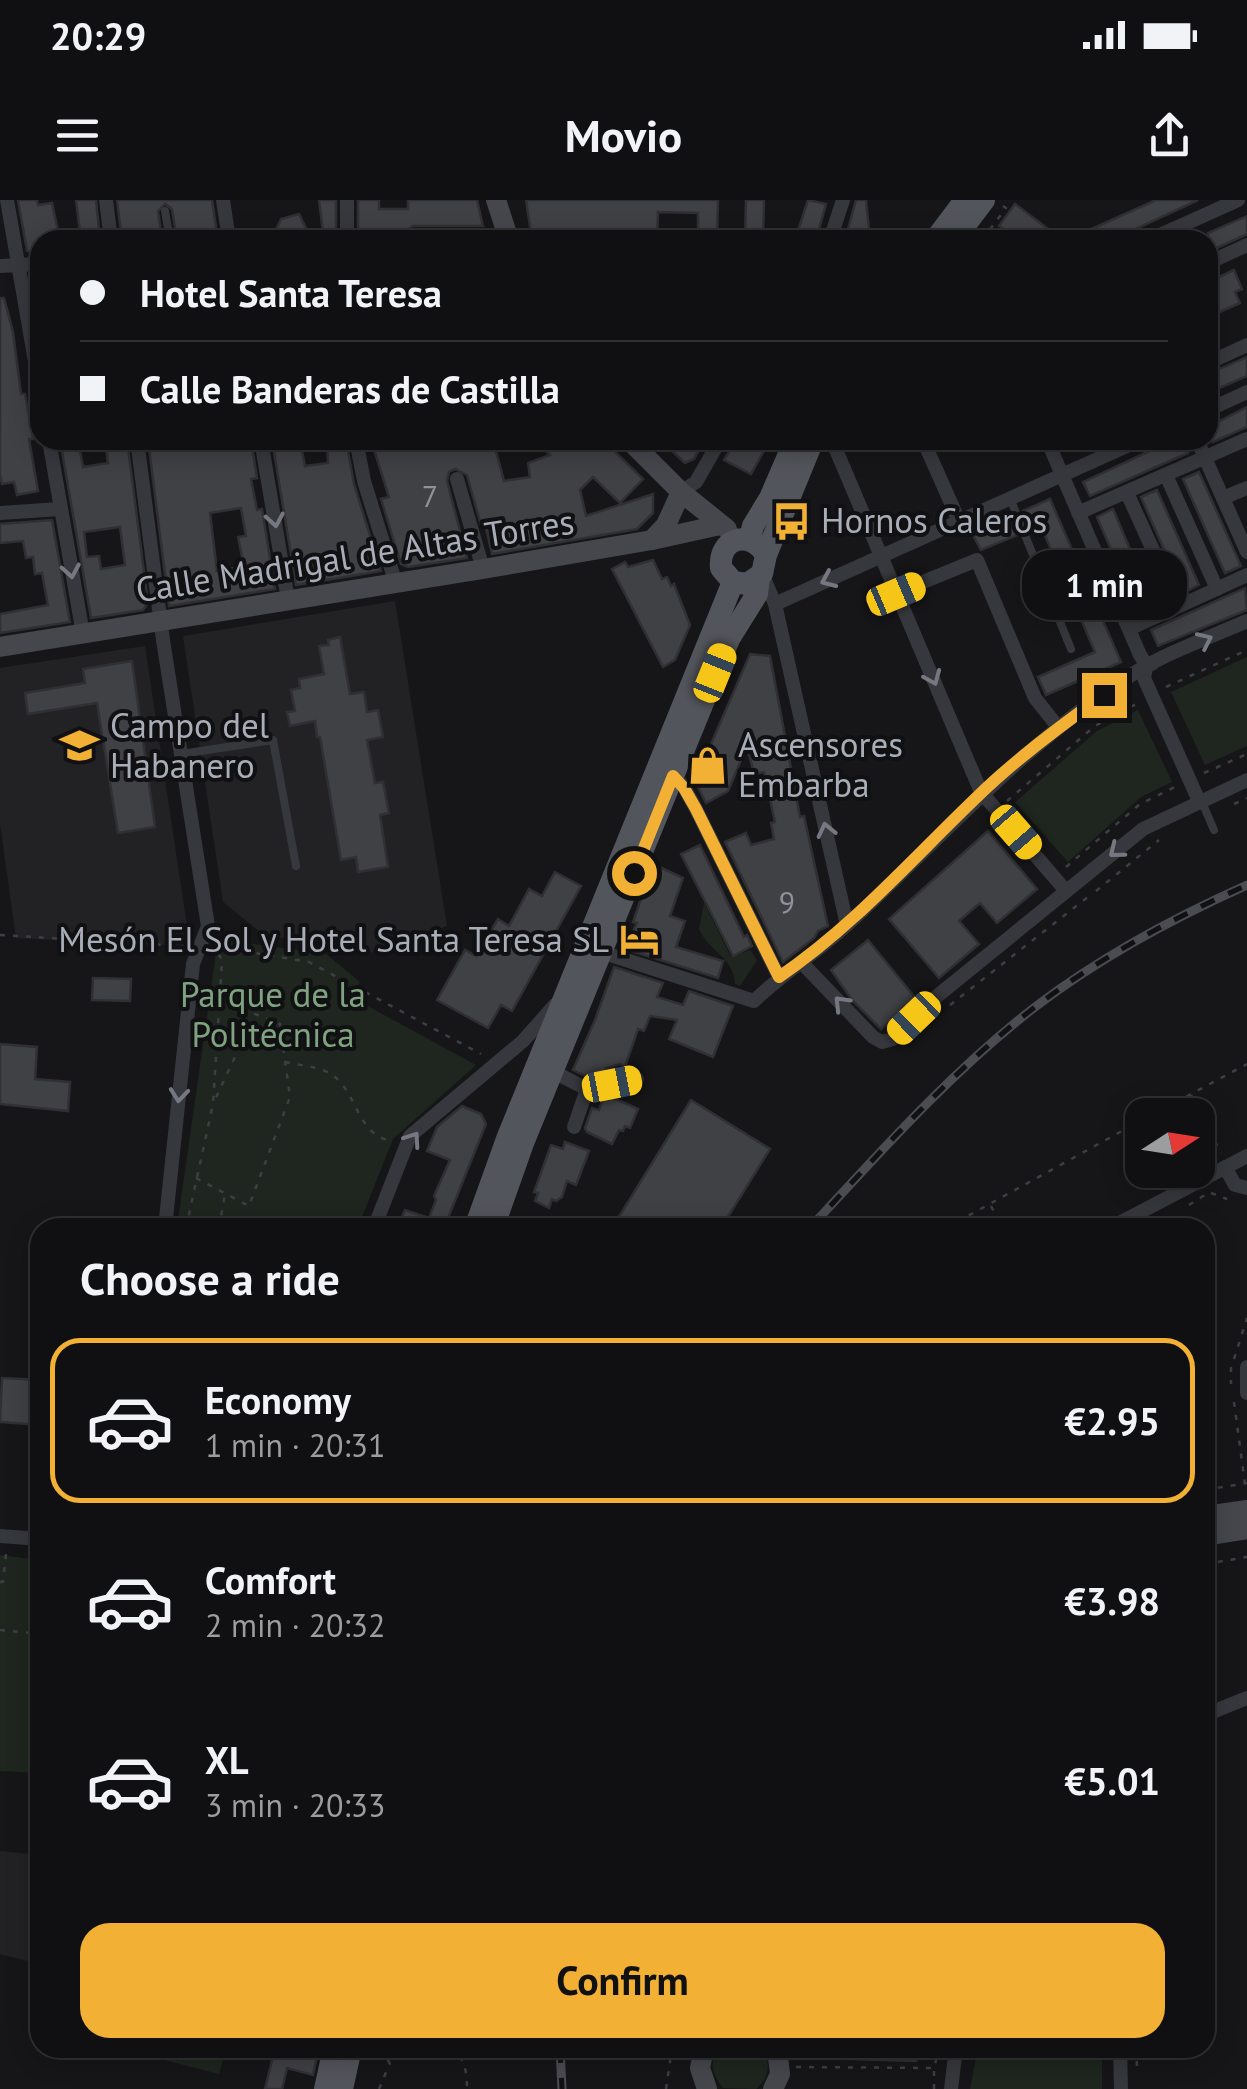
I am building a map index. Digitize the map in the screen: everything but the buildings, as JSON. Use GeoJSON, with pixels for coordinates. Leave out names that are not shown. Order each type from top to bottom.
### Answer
{"type":"FeatureCollection","features":[{"type":"Feature","properties":{"kind":"main road"},"geometry":{"type":"LineString","coordinates":[[962,230],[984,200]]}},
{"type":"Feature","properties":{"kind":"main road"},"geometry":{"type":"LineString","coordinates":[[941,230],[957,203]]}},
{"type":"Feature","properties":{"kind":"main road"},"geometry":{"type":"LineString","coordinates":[[495,1218],[545,1053],[601,952],[729,638],[757,594],[753,526],[791,450]]}},
{"type":"Feature","properties":{"kind":"main road"},"geometry":{"type":"LineString","coordinates":[[756,556],[731,541],[720,559],[734,582],[747,584],[756,556],[819,450]]}},
{"type":"Feature","properties":{"kind":"main road"},"geometry":{"type":"LineString","coordinates":[[479,1218],[734,582]]}},
{"type":"Feature","properties":{"kind":"main road"},"geometry":{"type":"LineString","coordinates":[[324,2089],[332,2058]]}},
{"type":"Feature","properties":{"kind":"main road"},"geometry":{"type":"LineString","coordinates":[[342,2089],[348,2058]]}},
{"type":"Feature","properties":{"kind":"street"},"geometry":{"type":"LineString","coordinates":[[6,200],[30,333]]}},
{"type":"Feature","properties":{"kind":"street"},"geometry":{"type":"LineString","coordinates":[[106,200],[110,230]]}},
{"type":"Feature","properties":{"kind":"street"},"geometry":{"type":"LineString","coordinates":[[222,200],[227,230]]}},
{"type":"Feature","properties":{"kind":"street"},"geometry":{"type":"LineString","coordinates":[[347,200],[347,230]]}},
{"type":"Feature","properties":{"kind":"street"},"geometry":{"type":"LineString","coordinates":[[496,200],[506,230]]}},
{"type":"Feature","properties":{"kind":"street"},"geometry":{"type":"LineString","coordinates":[[833,230],[842,200]]}},
{"type":"Feature","properties":{"kind":"street"},"geometry":{"type":"LineString","coordinates":[[1172,230],[1238,200]]}},
{"type":"Feature","properties":{"kind":"street"},"geometry":{"type":"LineString","coordinates":[[1218,259],[1247,246]]}},
{"type":"Feature","properties":{"kind":"street"},"geometry":{"type":"LineString","coordinates":[[0,266],[30,264]]}},
{"type":"Feature","properties":{"kind":"street"},"geometry":{"type":"LineString","coordinates":[[1218,359],[1247,346]]}},
{"type":"Feature","properties":{"kind":"street"},"geometry":{"type":"LineString","coordinates":[[1218,405],[1247,392]]}},
{"type":"Feature","properties":{"kind":"street"},"geometry":{"type":"LineString","coordinates":[[1078,514],[1247,440]]}},
{"type":"Feature","properties":{"kind":"street"},"geometry":{"type":"LineString","coordinates":[[50,450],[83,634]]}},
{"type":"Feature","properties":{"kind":"street"},"geometry":{"type":"LineString","coordinates":[[139,450],[160,621],[208,926],[193,964],[165,1218]]}},
{"type":"Feature","properties":{"kind":"street"},"geometry":{"type":"LineString","coordinates":[[264,450],[288,600]]}},
{"type":"Feature","properties":{"kind":"street"},"geometry":{"type":"LineString","coordinates":[[358,450],[396,584]]}},
{"type":"Feature","properties":{"kind":"street"},"geometry":{"type":"LineString","coordinates":[[639,450],[711,526],[756,556],[775,604],[847,925]]}},
{"type":"Feature","properties":{"kind":"street"},"geometry":{"type":"LineString","coordinates":[[652,540],[666,526],[681,492],[696,482],[714,450]]}},
{"type":"Feature","properties":{"kind":"street"},"geometry":{"type":"LineString","coordinates":[[828,450],[881,556],[981,792],[1066,890]]}},
{"type":"Feature","properties":{"kind":"street"},"geometry":{"type":"LineString","coordinates":[[927,450],[959,521]]}},
{"type":"Feature","properties":{"kind":"street"},"geometry":{"type":"LineString","coordinates":[[1051,450],[1129,630],[1149,666]]}},
{"type":"Feature","properties":{"kind":"street"},"geometry":{"type":"LineString","coordinates":[[775,604],[1118,450]]}},
{"type":"Feature","properties":{"kind":"street"},"geometry":{"type":"LineString","coordinates":[[1200,450],[1243,532],[1247,552]]}},
{"type":"Feature","properties":{"kind":"street"},"geometry":{"type":"LineString","coordinates":[[1166,475],[1217,589]]}},
{"type":"Feature","properties":{"kind":"street"},"geometry":{"type":"LineString","coordinates":[[458,480],[483,570]]}},
{"type":"Feature","properties":{"kind":"street"},"geometry":{"type":"LineString","coordinates":[[1223,498],[1247,488]]}},
{"type":"Feature","properties":{"kind":"street"},"geometry":{"type":"LineString","coordinates":[[1127,493],[1158,561]]}},
{"type":"Feature","properties":{"kind":"street"},"geometry":{"type":"LineString","coordinates":[[0,513],[60,509]]}},
{"type":"Feature","properties":{"kind":"street"},"geometry":{"type":"LineString","coordinates":[[711,526],[720,559]]}},
{"type":"Feature","properties":{"kind":"street","name":"Calle Madrigal de Altas Torres"},"geometry":{"type":"LineString","coordinates":[[0,647],[483,570],[711,526]]}},
{"type":"Feature","properties":{"kind":"street"},"geometry":{"type":"LineString","coordinates":[[896,594],[977,560],[1036,698],[1058,727]]}},
{"type":"Feature","properties":{"kind":"street"},"geometry":{"type":"LineString","coordinates":[[1129,630],[1247,575]]}},
{"type":"Feature","properties":{"kind":"street"},"geometry":{"type":"LineString","coordinates":[[601,952],[754,1001],[847,925],[981,792],[1058,727],[1149,666],[1247,621]]}},
{"type":"Feature","properties":{"kind":"street"},"geometry":{"type":"LineString","coordinates":[[1149,666],[1144,678],[1200,801]]}},
{"type":"Feature","properties":{"kind":"street"},"geometry":{"type":"LineString","coordinates":[[673,776],[696,809],[779,977]]}},
{"type":"Feature","properties":{"kind":"street"},"geometry":{"type":"LineString","coordinates":[[801,962],[873,1037],[882,1042],[893,1039],[936,997],[1143,829],[1247,780]]}},
{"type":"Feature","properties":{"kind":"street"},"geometry":{"type":"LineString","coordinates":[[378,1218],[410,1136],[496,1062],[545,1053],[587,1088]]}},
{"type":"Feature","properties":{"kind":"street"},"geometry":{"type":"LineString","coordinates":[[587,1088],[637,1079]]}},
{"type":"Feature","properties":{"kind":"street"},"geometry":{"type":"LineString","coordinates":[[574,1126],[587,1088]]}},
{"type":"Feature","properties":{"kind":"street"},"geometry":{"type":"LineString","coordinates":[[1128,1218],[1224,1160],[1247,1156]]}},
{"type":"Feature","properties":{"kind":"street"},"geometry":{"type":"LineString","coordinates":[[1224,1160],[1235,1184],[1247,1188]]}},
{"type":"Feature","properties":{"kind":"street"},"geometry":{"type":"LineString","coordinates":[[1143,1218],[1146,1208]]}},
{"type":"Feature","properties":{"kind":"street"},"geometry":{"type":"LineString","coordinates":[[1247,1367],[1247,1393]]}},
{"type":"Feature","properties":{"kind":"street"},"geometry":{"type":"LineString","coordinates":[[1215,1515],[1247,1510]]}},
{"type":"Feature","properties":{"kind":"street"},"geometry":{"type":"LineString","coordinates":[[1215,1534],[1247,1529]]}},
{"type":"Feature","properties":{"kind":"street"},"geometry":{"type":"LineString","coordinates":[[3,1542],[30,1540]]}},
{"type":"Feature","properties":{"kind":"street"},"geometry":{"type":"LineString","coordinates":[[1215,1710],[1247,1698]]}},
{"type":"Feature","properties":{"kind":"street"},"geometry":{"type":"LineString","coordinates":[[702,2058],[700,2068],[707,2089]]}},
{"type":"Feature","properties":{"kind":"street"},"geometry":{"type":"LineString","coordinates":[[773,2089],[780,2074],[778,2058]]}},
{"type":"Feature","properties":{"kind":"street"},"geometry":{"type":"LineString","coordinates":[[951,2089],[955,2058]]}},
{"type":"Feature","properties":{"kind":"street"},"geometry":{"type":"LineString","coordinates":[[1120,2058],[1121,2089]]}},
{"type":"Feature","properties":{"kind":"lane"},"geometry":{"type":"LineString","coordinates":[[166,211],[169,230]]}},
{"type":"Feature","properties":{"kind":"lane"},"geometry":{"type":"LineString","coordinates":[[1010,498],[1071,649]]}},
{"type":"Feature","properties":{"kind":"lane"},"geometry":{"type":"LineString","coordinates":[[181,754],[273,740],[296,866]]}},
{"type":"Feature","properties":{"kind":"lane"},"geometry":{"type":"LineString","coordinates":[[1200,801],[1214,830]]}},
{"type":"Feature","properties":{"kind":"path"},"geometry":{"type":"LineString","coordinates":[[990,230],[1006,208],[995,200]]}},
{"type":"Feature","properties":{"kind":"path"},"geometry":{"type":"LineString","coordinates":[[1166,688],[1247,650]]}},
{"type":"Feature","properties":{"kind":"path"},"geometry":{"type":"LineString","coordinates":[[1000,806],[1094,726],[1138,701]]}},
{"type":"Feature","properties":{"kind":"path"},"geometry":{"type":"LineString","coordinates":[[1194,778],[1247,754]]}},
{"type":"Feature","properties":{"kind":"path"},"geometry":{"type":"LineString","coordinates":[[1058,874],[1140,804],[1177,786]]}},
{"type":"Feature","properties":{"kind":"path"},"geometry":{"type":"LineString","coordinates":[[943,996],[952,1006],[1166,834]]}},
{"type":"Feature","properties":{"kind":"path"},"geometry":{"type":"LineString","coordinates":[[188,1218],[214,1104],[222,962],[208,926]]}},
{"type":"Feature","properties":{"kind":"path"},"geometry":{"type":"LineString","coordinates":[[0,935],[200,947]]}},
{"type":"Feature","properties":{"kind":"path"},"geometry":{"type":"LineString","coordinates":[[216,946],[308,962],[496,1062]]}},
{"type":"Feature","properties":{"kind":"path"},"geometry":{"type":"LineString","coordinates":[[196,1178],[249,1206],[290,1097],[280,1024],[255,1014],[214,1104]]}},
{"type":"Feature","properties":{"kind":"path"},"geometry":{"type":"LineString","coordinates":[[285,1062],[327,1072],[343,1085],[369,1132],[382,1139],[396,1140]]}},
{"type":"Feature","properties":{"kind":"path"},"geometry":{"type":"LineString","coordinates":[[1183,1098],[1247,1064]]}},
{"type":"Feature","properties":{"kind":"path"},"geometry":{"type":"LineString","coordinates":[[1190,1094],[1224,1160]]}},
{"type":"Feature","properties":{"kind":"path"},"geometry":{"type":"LineString","coordinates":[[964,1218],[1125,1129]]}},
{"type":"Feature","properties":{"kind":"path"},"geometry":{"type":"LineString","coordinates":[[1176,1211],[1212,1190]]}},
{"type":"Feature","properties":{"kind":"path"},"geometry":{"type":"LineString","coordinates":[[221,1218],[225,1193]]}},
{"type":"Feature","properties":{"kind":"path"},"geometry":{"type":"LineString","coordinates":[[990,1204],[997,1218]]}},
{"type":"Feature","properties":{"kind":"path"},"geometry":{"type":"LineString","coordinates":[[1215,1489],[1247,1484]]}},
{"type":"Feature","properties":{"kind":"path"},"geometry":{"type":"LineString","coordinates":[[0,1582],[3,1542]]}},
{"type":"Feature","properties":{"kind":"path"},"geometry":{"type":"LineString","coordinates":[[1215,1562],[1247,1557]]}},
{"type":"Feature","properties":{"kind":"path"},"geometry":{"type":"LineString","coordinates":[[0,1630],[30,1633]]}},
{"type":"Feature","properties":{"kind":"path"},"geometry":{"type":"LineString","coordinates":[[387,2058],[390,2064]]}},
{"type":"Feature","properties":{"kind":"path"},"geometry":{"type":"LineString","coordinates":[[379,2089],[396,2058]]}},
{"type":"Feature","properties":{"kind":"path"},"geometry":{"type":"LineString","coordinates":[[461,2058],[467,2089]]}},
{"type":"Feature","properties":{"kind":"path"},"geometry":{"type":"LineString","coordinates":[[666,2089],[671,2058]]}},
{"type":"Feature","properties":{"kind":"path"},"geometry":{"type":"LineString","coordinates":[[934,2089],[937,2058]]}},
{"type":"Feature","properties":{"kind":"path"},"geometry":{"type":"LineString","coordinates":[[795,2066],[934,2068]]}},
{"type":"Feature","properties":{"kind":"shaded area"},"geometry":{"type":"Polygon","coordinates":[[[395,601],[447,926],[364,955],[352,943],[266,937],[223,902],[183,636],[395,601]]]}},
{"type":"Feature","properties":{"kind":"shaded area","name":"Campo del Habanero"},"geometry":{"type":"Polygon","coordinates":[[[145,646],[190,946],[16,938],[0,824],[0,668],[145,646]]]}},
{"type":"Feature","properties":{"kind":"shaded area"},"geometry":{"type":"Polygon","coordinates":[[[0,1851],[30,1854],[30,1962],[0,1954],[0,1851]]]}},
{"type":"Feature","properties":{"kind":"green space"},"geometry":{"type":"Polygon","coordinates":[[[1247,657],[1247,746],[1205,765],[1171,692],[1247,657]]]}},
{"type":"Feature","properties":{"kind":"green space"},"geometry":{"type":"Polygon","coordinates":[[[1138,710],[1172,782],[1141,797],[1068,862],[1015,802],[1097,731],[1138,710]]]}},
{"type":"Feature","properties":{"kind":"green space"},"geometry":{"type":"Polygon","coordinates":[[[704,903],[731,957],[750,950],[757,960],[740,986],[735,984],[726,961],[699,929],[704,903]]]}},
{"type":"Feature","properties":{"kind":"green space","name":"Parque de la Politécnica"},"geometry":{"type":"Polygon","coordinates":[[[218,939],[326,954],[360,982],[353,998],[476,1065],[393,1139],[362,1218],[178,1218],[218,939]]]}},
{"type":"Feature","properties":{"kind":"green space"},"geometry":{"type":"Polygon","coordinates":[[[0,1555],[30,1559],[30,1772],[0,1771],[0,1555]]]}},
{"type":"Feature","properties":{"kind":"green space"},"geometry":{"type":"Polygon","coordinates":[[[156,2058],[223,2058],[219,2074],[156,2058]]]}},
{"type":"Feature","properties":{"kind":"green space"},"geometry":{"type":"Polygon","coordinates":[[[713,2058],[767,2058],[768,2070],[756,2089],[723,2088],[713,2068],[713,2058]]]}},
{"type":"Feature","properties":{"kind":"green space"},"geometry":{"type":"Polygon","coordinates":[[[976,2058],[1102,2058],[1102,2089],[970,2089],[976,2058]]]}},
{"type":"Feature","properties":{"kind":"railway"},"geometry":{"type":"LineString","coordinates":[[819,1218],[946,1085],[1035,1007],[1137,940],[1247,885]]}},
{"type":"Feature","properties":{"kind":"railway"},"geometry":{"type":"LineString","coordinates":[[560,2058],[562,2089]]}},
{"type":"Feature","properties":{"kind":"place","name":"Hornos Caleros"},"geometry":{"type":"Point","coordinates":[791,521]}},
{"type":"Feature","properties":{"kind":"place","name":"Campo del Habanero"},"geometry":{"type":"Point","coordinates":[80,746]}},
{"type":"Feature","properties":{"kind":"place","name":"Ascensores Embarba"},"geometry":{"type":"Point","coordinates":[708,765]}},
{"type":"Feature","properties":{"kind":"place","name":"Mesón El Sol y Hotel Santa Teresa SL"},"geometry":{"type":"Point","coordinates":[639,940]}},
{"type":"Feature","properties":{"kind":"route"},"geometry":{"type":"LineString","coordinates":[[634,873],[673,776],[696,809],[779,977],[847,925],[981,792],[1058,727],[1104,695]]}}]}
